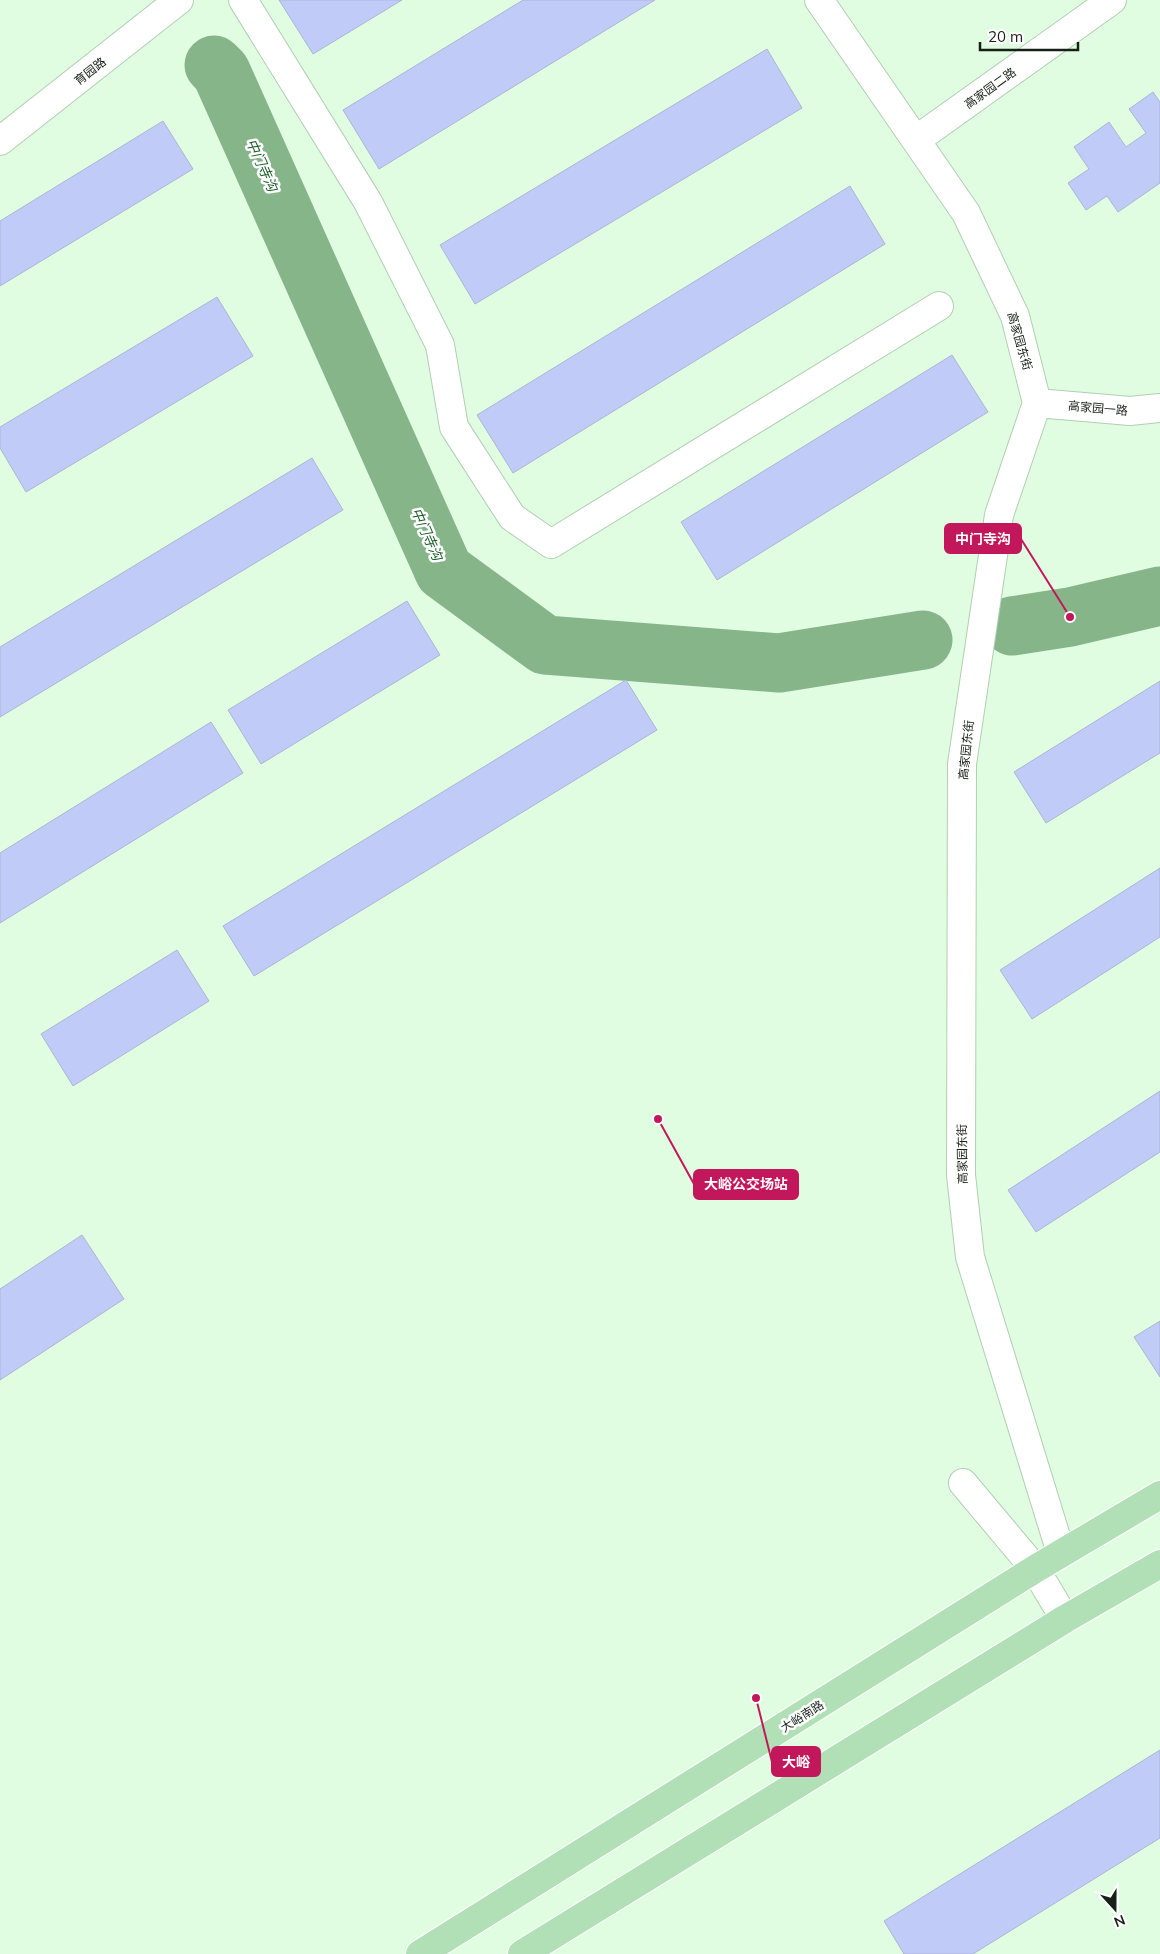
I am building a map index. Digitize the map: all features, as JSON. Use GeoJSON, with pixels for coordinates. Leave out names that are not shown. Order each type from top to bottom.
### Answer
{"type":"FeatureCollection","features":[{"type":"Feature","properties":{"kind":"main road","name":"大峪南路"},"geometry":{"type":"LineString","coordinates":[[420,1954],[1035,1569],[1160,1495]]}},
{"type":"Feature","properties":{"kind":"main road"},"geometry":{"type":"LineString","coordinates":[[522,1954],[1065,1619],[1160,1564]]}},
{"type":"Feature","properties":{"kind":"street","name":"育园路"},"geometry":{"type":"LineString","coordinates":[[0,141],[179,0]]}},
{"type":"Feature","properties":{"kind":"street"},"geometry":{"type":"LineString","coordinates":[[243,0],[368,202],[440,345],[454,427],[512,517],[551,544],[939,306]]}},
{"type":"Feature","properties":{"kind":"street","name":"高家园东街"},"geometry":{"type":"LineString","coordinates":[[819,0],[966,213],[1015,316],[1037,403],[999,515],[962,764],[961,1174],[970,1257],[1061,1553]]}},
{"type":"Feature","properties":{"kind":"street","name":"高家园二路"},"geometry":{"type":"LineString","coordinates":[[916,140],[1112,0]]}},
{"type":"Feature","properties":{"kind":"street","name":"高家园一路"},"geometry":{"type":"LineString","coordinates":[[1037,403],[1130,412],[1160,408]]}},
{"type":"Feature","properties":{"kind":"street"},"geometry":{"type":"LineString","coordinates":[[963,1482],[1035,1569],[1065,1619]]}},
{"type":"Feature","properties":{"kind":"building"},"geometry":{"type":"Polygon","coordinates":[[[279,0],[402,0],[313,54],[279,0]]]}},
{"type":"Feature","properties":{"kind":"building"},"geometry":{"type":"Polygon","coordinates":[[[523,0],[655,0],[379,169],[343,110],[523,0]]]}},
{"type":"Feature","properties":{"kind":"building"},"geometry":{"type":"Polygon","coordinates":[[[767,49],[802,108],[475,304],[440,245],[767,49]]]}},
{"type":"Feature","properties":{"kind":"building"},"geometry":{"type":"Polygon","coordinates":[[[1153,92],[1160,102],[1160,183],[1118,212],[1107,196],[1086,210],[1068,183],[1089,169],[1074,147],[1109,122],[1126,147],[1146,133],[1129,109],[1153,92]]]}},
{"type":"Feature","properties":{"kind":"building"},"geometry":{"type":"Polygon","coordinates":[[[163,121],[193,169],[0,286],[0,221],[163,121]]]}},
{"type":"Feature","properties":{"kind":"building"},"geometry":{"type":"Polygon","coordinates":[[[850,186],[885,244],[513,473],[477,415],[850,186]]]}},
{"type":"Feature","properties":{"kind":"building"},"geometry":{"type":"Polygon","coordinates":[[[217,297],[253,356],[26,492],[0,448],[0,427],[217,297]]]}},
{"type":"Feature","properties":{"kind":"building"},"geometry":{"type":"Polygon","coordinates":[[[952,355],[988,412],[717,580],[681,522],[952,355]]]}},
{"type":"Feature","properties":{"kind":"building"},"geometry":{"type":"Polygon","coordinates":[[[312,458],[343,510],[0,717],[0,647],[312,458]]]}},
{"type":"Feature","properties":{"kind":"building"},"geometry":{"type":"Polygon","coordinates":[[[407,601],[440,655],[261,764],[228,710],[407,601]]]}},
{"type":"Feature","properties":{"kind":"building"},"geometry":{"type":"Polygon","coordinates":[[[626,680],[657,730],[254,976],[223,926],[626,680]]]}},
{"type":"Feature","properties":{"kind":"building"},"geometry":{"type":"Polygon","coordinates":[[[1160,681],[1160,753],[1046,823],[1014,772],[1160,681]]]}},
{"type":"Feature","properties":{"kind":"building"},"geometry":{"type":"Polygon","coordinates":[[[211,722],[243,773],[0,923],[0,853],[211,722]]]}},
{"type":"Feature","properties":{"kind":"building"},"geometry":{"type":"Polygon","coordinates":[[[1160,868],[1160,937],[1032,1019],[1000,970],[1160,868]]]}},
{"type":"Feature","properties":{"kind":"building"},"geometry":{"type":"Polygon","coordinates":[[[177,950],[209,1001],[73,1086],[41,1034],[177,950]]]}},
{"type":"Feature","properties":{"kind":"building"},"geometry":{"type":"Polygon","coordinates":[[[1160,1091],[1160,1152],[1036,1232],[1008,1190],[1160,1091]]]}},
{"type":"Feature","properties":{"kind":"building"},"geometry":{"type":"Polygon","coordinates":[[[82,1235],[124,1299],[0,1380],[0,1289],[82,1235]]]}},
{"type":"Feature","properties":{"kind":"building"},"geometry":{"type":"Polygon","coordinates":[[[1160,1321],[1160,1377],[1134,1337],[1160,1321]]]}},
{"type":"Feature","properties":{"kind":"building"},"geometry":{"type":"Polygon","coordinates":[[[1160,1750],[1160,1838],[973,1954],[904,1954],[884,1921],[1160,1750]]]}},
{"type":"Feature","properties":{"kind":"waterway","name":"中门寺沟"},"geometry":{"type":"LineString","coordinates":[[214,65],[221,72],[444,571],[545,645],[779,663],[923,640]]}},
{"type":"Feature","properties":{"kind":"waterway","name":"中门寺沟"},"geometry":{"type":"LineString","coordinates":[[1012,626],[1070,617],[1160,596]]}},
{"type":"Feature","properties":{"kind":"place","name":"中门寺沟"},"geometry":{"type":"Point","coordinates":[1070,617]}},
{"type":"Feature","properties":{"kind":"place","name":"大峪公交场站"},"geometry":{"type":"Point","coordinates":[658,1119]}},
{"type":"Feature","properties":{"kind":"place","name":"大峪"},"geometry":{"type":"Point","coordinates":[756,1698]}}]}
